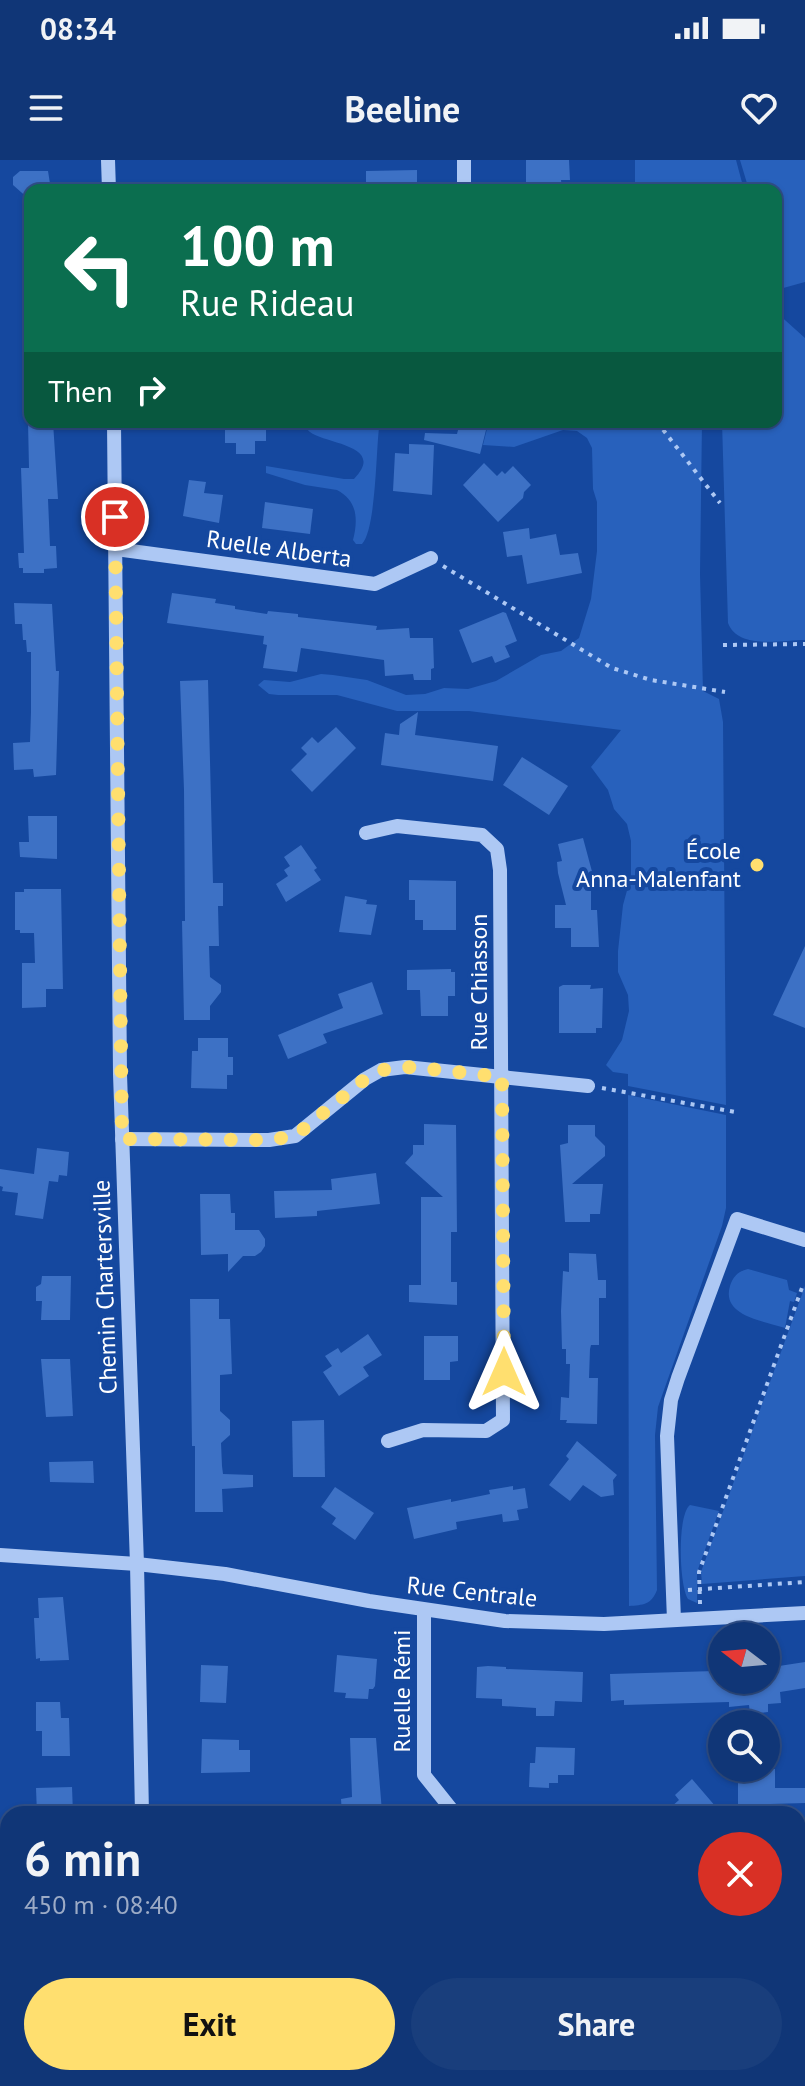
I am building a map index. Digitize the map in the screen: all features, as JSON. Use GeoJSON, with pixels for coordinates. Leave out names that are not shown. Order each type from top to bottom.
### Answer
{"type":"FeatureCollection","features":[{"type":"Feature","properties":{"kind":"street"},"geometry":{"type":"LineString","coordinates":[[108,160],[109,184]]}},
{"type":"Feature","properties":{"kind":"street"},"geometry":{"type":"LineString","coordinates":[[464,160],[464,184]]}},
{"type":"Feature","properties":{"kind":"street","name":"Chemin Chartersville"},"geometry":{"type":"LineString","coordinates":[[114,428],[122,1139],[142,1806]]}},
{"type":"Feature","properties":{"kind":"street","name":"Ruelle Alberta"},"geometry":{"type":"LineString","coordinates":[[116,549],[375,584],[431,558]]}},
{"type":"Feature","properties":{"kind":"street","name":"Rue Chiasson"},"geometry":{"type":"LineString","coordinates":[[366,833],[397,826],[482,835],[497,849],[500,870],[503,1420],[486,1431],[423,1430],[388,1441]]}},
{"type":"Feature","properties":{"kind":"street"},"geometry":{"type":"LineString","coordinates":[[122,1139],[269,1140],[295,1136],[365,1079],[381,1070],[412,1067],[588,1086]]}},
{"type":"Feature","properties":{"kind":"street"},"geometry":{"type":"LineString","coordinates":[[674,1620],[667,1436],[669,1410],[678,1378],[737,1219],[805,1240]]}},
{"type":"Feature","properties":{"kind":"street","name":"Rue Centrale"},"geometry":{"type":"LineString","coordinates":[[0,1555],[137,1564],[225,1574],[424,1610],[505,1621],[604,1624],[805,1613]]}},
{"type":"Feature","properties":{"kind":"street","name":"Ruelle Rémi"},"geometry":{"type":"LineString","coordinates":[[424,1610],[424,1775],[449,1806]]}},
{"type":"Feature","properties":{"kind":"path"},"geometry":{"type":"LineString","coordinates":[[662,428],[720,503]]}},
{"type":"Feature","properties":{"kind":"path"},"geometry":{"type":"LineString","coordinates":[[431,558],[612,668],[651,680],[725,692]]}},
{"type":"Feature","properties":{"kind":"path"},"geometry":{"type":"LineString","coordinates":[[723,645],[805,644]]}},
{"type":"Feature","properties":{"kind":"path"},"geometry":{"type":"LineString","coordinates":[[588,1086],[735,1112]]}},
{"type":"Feature","properties":{"kind":"path"},"geometry":{"type":"LineString","coordinates":[[701,1619],[699,1572],[803,1285]]}},
{"type":"Feature","properties":{"kind":"path"},"geometry":{"type":"LineString","coordinates":[[700,1590],[805,1582]]}},
{"type":"Feature","properties":{"kind":"shaded area"},"geometry":{"type":"Polygon","coordinates":[[[635,160],[736,160],[742,184],[635,184],[635,160]]]}},
{"type":"Feature","properties":{"kind":"shaded area"},"geometry":{"type":"Polygon","coordinates":[[[740,160],[805,160],[805,282],[782,288],[782,184],[747,184],[740,160]]]}},
{"type":"Feature","properties":{"kind":"shaded area"},"geometry":{"type":"Polygon","coordinates":[[[782,317],[805,338],[805,640],[751,640],[741,637],[728,623],[722,428],[782,428],[782,317]]]}},
{"type":"Feature","properties":{"kind":"shaded area"},"geometry":{"type":"Polygon","coordinates":[[[306,428],[379,428],[373,507],[367,536],[362,544],[356,544],[353,540],[355,512],[344,494],[266,473],[266,466],[354,479],[362,468],[363,459],[359,452],[309,432],[306,428]]]}},
{"type":"Feature","properties":{"kind":"shaded area"},"geometry":{"type":"Polygon","coordinates":[[[487,428],[702,428],[700,574],[703,691],[719,699],[723,722],[726,1105],[628,1086],[628,1074],[613,1072],[606,1065],[622,1040],[629,1011],[628,995],[618,972],[618,951],[623,905],[631,876],[631,841],[627,824],[614,809],[608,790],[591,767],[621,730],[469,711],[397,711],[337,695],[269,694],[258,685],[264,680],[290,682],[321,674],[367,680],[406,695],[425,694],[444,688],[468,689],[496,681],[541,655],[561,651],[579,638],[591,599],[597,551],[592,448],[587,438],[577,431],[563,430],[514,447],[483,445],[487,428]]]}},
{"type":"Feature","properties":{"kind":"shaded area"},"geometry":{"type":"Polygon","coordinates":[[[628,1095],[726,1115],[726,1208],[722,1226],[658,1407],[655,1435],[657,1590],[646,1603],[629,1606],[628,1095]]]}},
{"type":"Feature","properties":{"kind":"shaded area"},"geometry":{"type":"Polygon","coordinates":[[[748,1269],[787,1280],[789,1290],[797,1293],[794,1302],[790,1301],[785,1328],[746,1316],[732,1304],[729,1296],[731,1282],[737,1274],[748,1269]]]}},
{"type":"Feature","properties":{"kind":"shaded area"},"geometry":{"type":"Polygon","coordinates":[[[805,1286],[805,1576],[702,1584],[701,1572],[805,1286]]]}},
{"type":"Feature","properties":{"kind":"shaded area"},"geometry":{"type":"Polygon","coordinates":[[[690,1505],[719,1511],[697,1572],[697,1603],[688,1599],[681,1566],[681,1535],[690,1505]]]}},
{"type":"Feature","properties":{"kind":"building"},"geometry":{"type":"Polygon","coordinates":[[[526,160],[569,160],[570,180],[561,180],[561,184],[526,184],[526,160]]]}},
{"type":"Feature","properties":{"kind":"building"},"geometry":{"type":"Polygon","coordinates":[[[417,170],[417,184],[366,184],[366,171],[417,170]]]}},
{"type":"Feature","properties":{"kind":"building"},"geometry":{"type":"Polygon","coordinates":[[[20,171],[48,171],[50,184],[24,184],[24,195],[13,185],[13,177],[20,171]]]}},
{"type":"Feature","properties":{"kind":"building"},"geometry":{"type":"Polygon","coordinates":[[[28,428],[53,428],[58,499],[48,499],[50,546],[56,546],[57,568],[44,569],[44,573],[23,573],[23,568],[19,568],[18,553],[24,553],[21,468],[29,468],[28,428]]]}},
{"type":"Feature","properties":{"kind":"building"},"geometry":{"type":"Polygon","coordinates":[[[225,428],[266,428],[266,441],[255,441],[255,454],[236,454],[236,443],[225,443],[225,428]]]}},
{"type":"Feature","properties":{"kind":"building"},"geometry":{"type":"Polygon","coordinates":[[[458,428],[486,428],[480,454],[424,440],[425,433],[457,434],[458,428]]]}},
{"type":"Feature","properties":{"kind":"building"},"geometry":{"type":"Polygon","coordinates":[[[409,444],[434,445],[432,495],[393,491],[395,453],[409,454],[409,444]]]}},
{"type":"Feature","properties":{"kind":"building"},"geometry":{"type":"Polygon","coordinates":[[[484,463],[497,476],[502,471],[505,474],[513,466],[531,485],[523,498],[498,522],[463,485],[484,463]]]}},
{"type":"Feature","properties":{"kind":"building"},"geometry":{"type":"Polygon","coordinates":[[[189,480],[206,482],[204,493],[223,495],[219,523],[183,516],[189,480]]]}},
{"type":"Feature","properties":{"kind":"building"},"geometry":{"type":"Polygon","coordinates":[[[265,502],[313,509],[310,534],[262,528],[265,502]]]}},
{"type":"Feature","properties":{"kind":"building"},"geometry":{"type":"Polygon","coordinates":[[[529,528],[530,539],[556,534],[560,555],[578,553],[582,573],[527,584],[522,555],[507,557],[503,532],[529,528]]]}},
{"type":"Feature","properties":{"kind":"building"},"geometry":{"type":"Polygon","coordinates":[[[172,593],[216,599],[215,603],[235,606],[235,609],[267,614],[268,611],[298,614],[298,617],[377,626],[376,630],[409,628],[410,638],[433,638],[434,668],[431,669],[431,680],[414,680],[413,674],[385,676],[384,660],[301,648],[297,672],[263,668],[267,645],[263,644],[264,636],[167,623],[172,593]]]}},
{"type":"Feature","properties":{"kind":"building"},"geometry":{"type":"Polygon","coordinates":[[[14,603],[52,604],[56,671],[59,671],[56,775],[34,777],[33,769],[14,770],[13,743],[30,742],[31,652],[27,652],[26,640],[23,640],[22,624],[15,624],[14,603]]]}},
{"type":"Feature","properties":{"kind":"building"},"geometry":{"type":"Polygon","coordinates":[[[503,612],[517,641],[505,646],[510,657],[495,663],[492,656],[472,663],[459,630],[503,612]]]}},
{"type":"Feature","properties":{"kind":"building"},"geometry":{"type":"Polygon","coordinates":[[[208,680],[213,883],[223,883],[223,906],[218,906],[219,946],[209,946],[210,977],[221,985],[221,992],[210,1006],[210,1020],[184,1020],[184,790],[180,681],[208,680]]]}},
{"type":"Feature","properties":{"kind":"building"},"geometry":{"type":"Polygon","coordinates":[[[418,712],[415,735],[498,746],[493,781],[381,765],[385,733],[399,735],[400,724],[418,712]]]}},
{"type":"Feature","properties":{"kind":"building"},"geometry":{"type":"Polygon","coordinates":[[[336,727],[356,748],[312,792],[291,770],[307,754],[301,748],[312,737],[318,743],[336,727]]]}},
{"type":"Feature","properties":{"kind":"building"},"geometry":{"type":"Polygon","coordinates":[[[522,757],[568,786],[549,815],[503,785],[522,757]]]}},
{"type":"Feature","properties":{"kind":"building"},"geometry":{"type":"Polygon","coordinates":[[[28,816],[57,816],[57,859],[20,857],[19,842],[29,842],[28,816]]]}},
{"type":"Feature","properties":{"kind":"building"},"geometry":{"type":"Polygon","coordinates":[[[583,838],[594,879],[591,880],[591,910],[597,910],[599,947],[571,947],[571,928],[555,928],[555,905],[566,905],[558,873],[557,862],[562,861],[558,844],[583,838]]]}},
{"type":"Feature","properties":{"kind":"building"},"geometry":{"type":"Polygon","coordinates":[[[301,845],[317,868],[314,870],[321,880],[286,902],[276,884],[288,876],[284,870],[290,866],[284,857],[301,845]]]}},
{"type":"Feature","properties":{"kind":"building"},"geometry":{"type":"Polygon","coordinates":[[[409,880],[456,881],[456,930],[423,930],[423,920],[415,920],[415,900],[409,900],[409,880]]]}},
{"type":"Feature","properties":{"kind":"building"},"geometry":{"type":"Polygon","coordinates":[[[24,889],[61,889],[63,989],[46,989],[46,1007],[22,1008],[22,963],[35,963],[34,933],[15,930],[15,892],[24,892],[24,889]]]}},
{"type":"Feature","properties":{"kind":"building"},"geometry":{"type":"Polygon","coordinates":[[[345,896],[377,905],[371,935],[339,932],[345,896]]]}},
{"type":"Feature","properties":{"kind":"building"},"geometry":{"type":"Polygon","coordinates":[[[805,946],[805,1028],[773,1015],[805,946]]]}},
{"type":"Feature","properties":{"kind":"building"},"geometry":{"type":"Polygon","coordinates":[[[451,969],[455,972],[455,996],[448,996],[448,1016],[421,1016],[420,990],[407,990],[407,970],[451,969]]]}},
{"type":"Feature","properties":{"kind":"building"},"geometry":{"type":"Polygon","coordinates":[[[372,982],[383,1014],[323,1034],[327,1043],[288,1059],[278,1035],[343,1008],[338,994],[372,982]]]}},
{"type":"Feature","properties":{"kind":"building"},"geometry":{"type":"Polygon","coordinates":[[[559,987],[603,988],[602,1028],[596,1028],[596,1033],[559,1033],[559,987]]]}},
{"type":"Feature","properties":{"kind":"building"},"geometry":{"type":"Polygon","coordinates":[[[198,1038],[228,1038],[228,1057],[233,1057],[233,1075],[227,1075],[227,1089],[191,1088],[192,1051],[198,1051],[198,1038]]]}},
{"type":"Feature","properties":{"kind":"building"},"geometry":{"type":"Polygon","coordinates":[[[424,1124],[456,1125],[457,1232],[451,1232],[451,1282],[457,1282],[457,1305],[409,1302],[409,1285],[421,1285],[421,1197],[443,1197],[405,1163],[413,1154],[413,1145],[424,1145],[424,1124]]]}},
{"type":"Feature","properties":{"kind":"building"},"geometry":{"type":"Polygon","coordinates":[[[568,1125],[595,1125],[595,1136],[605,1146],[605,1156],[572,1184],[603,1184],[600,1214],[590,1214],[590,1222],[565,1222],[560,1145],[568,1143],[568,1125]]]}},
{"type":"Feature","properties":{"kind":"building"},"geometry":{"type":"Polygon","coordinates":[[[37,1148],[69,1152],[67,1176],[59,1175],[58,1182],[49,1181],[43,1219],[15,1215],[18,1193],[2,1191],[3,1187],[0,1186],[0,1169],[34,1174],[37,1148]]]}},
{"type":"Feature","properties":{"kind":"building"},"geometry":{"type":"Polygon","coordinates":[[[376,1173],[380,1204],[317,1211],[317,1216],[275,1218],[274,1191],[332,1190],[331,1179],[376,1173]]]}},
{"type":"Feature","properties":{"kind":"building"},"geometry":{"type":"Polygon","coordinates":[[[200,1194],[230,1194],[235,1230],[259,1230],[265,1239],[261,1252],[255,1256],[243,1256],[228,1272],[228,1254],[201,1255],[200,1194]]]}},
{"type":"Feature","properties":{"kind":"building"},"geometry":{"type":"Polygon","coordinates":[[[569,1253],[596,1254],[598,1280],[606,1280],[606,1298],[599,1298],[599,1345],[591,1345],[590,1349],[589,1378],[598,1378],[597,1424],[560,1420],[561,1397],[569,1398],[570,1364],[566,1364],[566,1349],[562,1349],[561,1311],[563,1271],[569,1272],[569,1253]]]}},
{"type":"Feature","properties":{"kind":"building"},"geometry":{"type":"Polygon","coordinates":[[[42,1276],[71,1276],[70,1320],[41,1320],[42,1301],[36,1301],[36,1287],[41,1284],[42,1276]]]}},
{"type":"Feature","properties":{"kind":"building"},"geometry":{"type":"Polygon","coordinates":[[[190,1299],[219,1299],[219,1319],[230,1319],[232,1374],[220,1375],[220,1411],[230,1420],[230,1435],[221,1443],[223,1474],[253,1475],[253,1487],[222,1489],[223,1512],[195,1512],[190,1299]]]}},
{"type":"Feature","properties":{"kind":"building"},"geometry":{"type":"Polygon","coordinates":[[[368,1334],[382,1355],[363,1367],[369,1376],[339,1396],[323,1372],[332,1366],[325,1356],[338,1348],[341,1353],[368,1334]]]}},
{"type":"Feature","properties":{"kind":"building"},"geometry":{"type":"Polygon","coordinates":[[[424,1336],[458,1336],[458,1361],[450,1362],[450,1380],[424,1380],[424,1336]]]}},
{"type":"Feature","properties":{"kind":"building"},"geometry":{"type":"Polygon","coordinates":[[[41,1359],[70,1359],[73,1416],[46,1417],[41,1359]]]}},
{"type":"Feature","properties":{"kind":"building"},"geometry":{"type":"Polygon","coordinates":[[[324,1420],[325,1477],[293,1477],[292,1421],[324,1420]]]}},
{"type":"Feature","properties":{"kind":"building"},"geometry":{"type":"Polygon","coordinates":[[[577,1441],[617,1475],[613,1480],[614,1495],[601,1497],[583,1485],[570,1501],[549,1485],[569,1459],[566,1456],[577,1441]]]}},
{"type":"Feature","properties":{"kind":"building"},"geometry":{"type":"Polygon","coordinates":[[[93,1461],[94,1483],[50,1482],[49,1462],[93,1461]]]}},
{"type":"Feature","properties":{"kind":"building"},"geometry":{"type":"Polygon","coordinates":[[[513,1486],[513,1490],[525,1488],[528,1508],[517,1510],[519,1520],[503,1522],[502,1514],[456,1522],[457,1529],[414,1539],[407,1508],[490,1494],[489,1490],[513,1486]]]}},
{"type":"Feature","properties":{"kind":"building"},"geometry":{"type":"Polygon","coordinates":[[[335,1487],[374,1513],[355,1540],[332,1524],[336,1518],[321,1507],[335,1487]]]}},
{"type":"Feature","properties":{"kind":"building"},"geometry":{"type":"Polygon","coordinates":[[[63,1597],[69,1660],[40,1661],[40,1658],[36,1659],[34,1618],[39,1618],[38,1598],[63,1597]]]}},
{"type":"Feature","properties":{"kind":"building"},"geometry":{"type":"Polygon","coordinates":[[[337,1655],[377,1659],[375,1686],[369,1689],[368,1699],[345,1698],[346,1693],[334,1692],[337,1655]]]}},
{"type":"Feature","properties":{"kind":"building"},"geometry":{"type":"Polygon","coordinates":[[[805,1662],[805,1688],[780,1692],[780,1666],[805,1662]]]}},
{"type":"Feature","properties":{"kind":"building"},"geometry":{"type":"Polygon","coordinates":[[[201,1665],[228,1666],[226,1703],[200,1702],[201,1665]]]}},
{"type":"Feature","properties":{"kind":"building"},"geometry":{"type":"Polygon","coordinates":[[[477,1667],[583,1672],[582,1702],[555,1701],[554,1716],[536,1716],[536,1708],[502,1706],[502,1699],[476,1698],[477,1667]]]}},
{"type":"Feature","properties":{"kind":"building"},"geometry":{"type":"Polygon","coordinates":[[[708,1671],[708,1694],[780,1692],[781,1703],[768,1704],[768,1710],[750,1710],[749,1705],[729,1707],[729,1702],[624,1705],[624,1700],[611,1701],[610,1674],[708,1671]]]}},
{"type":"Feature","properties":{"kind":"building"},"geometry":{"type":"Polygon","coordinates":[[[36,1702],[60,1702],[61,1718],[69,1718],[70,1756],[42,1756],[42,1731],[36,1731],[36,1702]]]}},
{"type":"Feature","properties":{"kind":"building"},"geometry":{"type":"Polygon","coordinates":[[[350,1738],[376,1738],[382,1806],[341,1806],[341,1799],[352,1797],[350,1738]]]}},
{"type":"Feature","properties":{"kind":"building"},"geometry":{"type":"Polygon","coordinates":[[[202,1739],[239,1740],[239,1750],[250,1750],[250,1772],[201,1773],[202,1739]]]}},
{"type":"Feature","properties":{"kind":"building"},"geometry":{"type":"Polygon","coordinates":[[[536,1747],[575,1748],[574,1775],[558,1775],[558,1783],[549,1783],[549,1788],[529,1787],[530,1763],[535,1763],[536,1747]]]}},
{"type":"Feature","properties":{"kind":"building"},"geometry":{"type":"Polygon","coordinates":[[[692,1779],[715,1806],[672,1806],[679,1800],[675,1795],[692,1779]]]}},
{"type":"Feature","properties":{"kind":"building"},"geometry":{"type":"Polygon","coordinates":[[[738,1782],[775,1782],[775,1788],[805,1788],[805,1803],[738,1805],[738,1782]]]}},
{"type":"Feature","properties":{"kind":"building"},"geometry":{"type":"Polygon","coordinates":[[[72,1787],[73,1806],[37,1806],[36,1788],[72,1787]]]}},
{"type":"Feature","properties":{"kind":"place","name":"École Anna-Malenfant"},"geometry":{"type":"Point","coordinates":[757,865]}},
{"type":"Feature","properties":{"kind":"route"},"geometry":{"type":"LineString","coordinates":[[115,517],[122,1139],[269,1140],[295,1136],[365,1079],[381,1070],[412,1067],[502,1077],[504,1372]]}}]}
